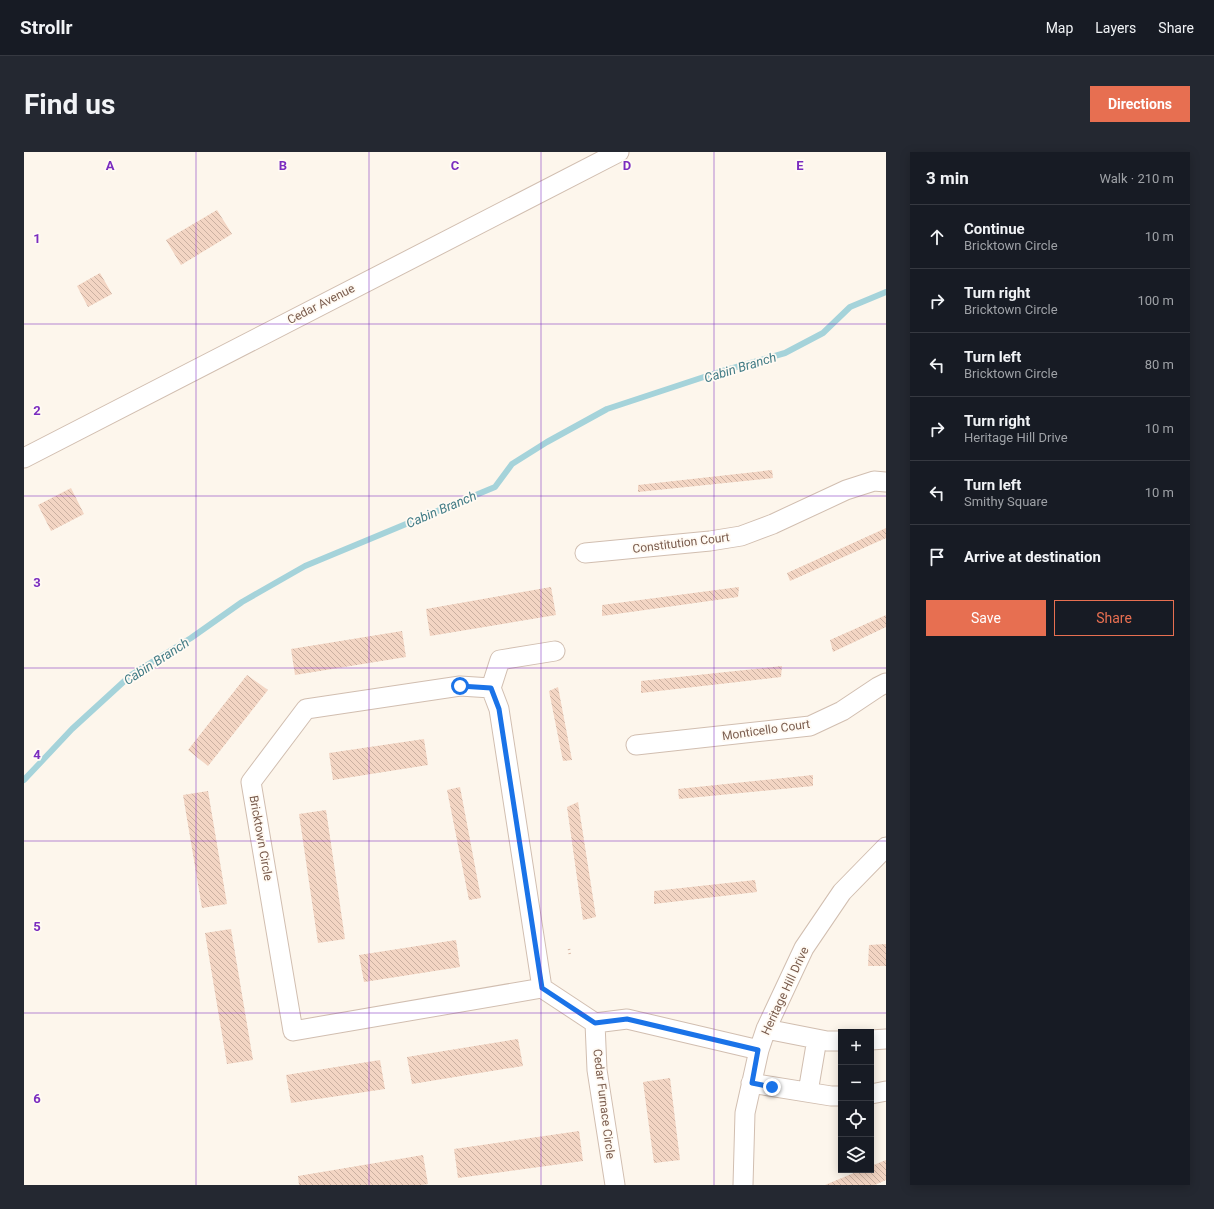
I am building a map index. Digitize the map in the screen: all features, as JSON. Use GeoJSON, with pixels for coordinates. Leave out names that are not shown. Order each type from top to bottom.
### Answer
{"type":"FeatureCollection","features":[{"type":"Feature","properties":{"kind":"street","name":"Cedar Avenue"},"geometry":{"type":"LineString","coordinates":[[24,458],[619,152]]}},
{"type":"Feature","properties":{"kind":"street","name":"Constitution Court"},"geometry":{"type":"LineString","coordinates":[[585,553],[710,541],[741,536],[773,524],[846,490],[874,481],[886,482]]}},
{"type":"Feature","properties":{"kind":"street"},"geometry":{"type":"LineString","coordinates":[[555,651],[500,660],[491,688],[499,709],[542,988],[595,1023],[627,1019],[758,1050]]}},
{"type":"Feature","properties":{"kind":"street","name":"Monticello Court"},"geometry":{"type":"LineString","coordinates":[[636,745],[810,726],[842,711],[878,687],[886,684]]}},
{"type":"Feature","properties":{"kind":"street","name":"Bricktown Circle"},"geometry":{"type":"LineString","coordinates":[[491,688],[460,686],[306,709],[251,782],[293,1031],[542,988]]}},
{"type":"Feature","properties":{"kind":"street","name":"Heritage Hill Drive"},"geometry":{"type":"LineString","coordinates":[[743,1185],[745,1112],[758,1050],[766,1029],[809,942],[842,892],[886,847]]}},
{"type":"Feature","properties":{"kind":"street","name":"Cedar Furnace Circle"},"geometry":{"type":"LineString","coordinates":[[595,1023],[597,1070],[615,1185]]}},
{"type":"Feature","properties":{"kind":"street"},"geometry":{"type":"LineString","coordinates":[[766,1029],[817,1039],[838,1040]]}},
{"type":"Feature","properties":{"kind":"street"},"geometry":{"type":"LineString","coordinates":[[808,1092],[817,1039]]}},
{"type":"Feature","properties":{"kind":"street"},"geometry":{"type":"LineString","coordinates":[[874,1040],[886,1039]]}},
{"type":"Feature","properties":{"kind":"street"},"geometry":{"type":"LineString","coordinates":[[752,1083],[838,1096]]}},
{"type":"Feature","properties":{"kind":"street"},"geometry":{"type":"LineString","coordinates":[[874,1093],[886,1091]]}},
{"type":"Feature","properties":{"kind":"path"},"geometry":{"type":"LineString","coordinates":[[569,949],[570,956]]}},
{"type":"Feature","properties":{"kind":"building"},"geometry":{"type":"Polygon","coordinates":[[[217,210],[232,234],[181,265],[166,240],[217,210]]]}},
{"type":"Feature","properties":{"kind":"building"},"geometry":{"type":"Polygon","coordinates":[[[100,273],[112,294],[88,307],[77,286],[100,273]]]}},
{"type":"Feature","properties":{"kind":"building"},"geometry":{"type":"Polygon","coordinates":[[[772,470],[773,478],[638,492],[638,485],[772,470]]]}},
{"type":"Feature","properties":{"kind":"building"},"geometry":{"type":"Polygon","coordinates":[[[71,488],[84,514],[51,531],[38,505],[71,488]]]}},
{"type":"Feature","properties":{"kind":"building"},"geometry":{"type":"Polygon","coordinates":[[[886,528],[886,538],[790,581],[787,573],[886,528]]]}},
{"type":"Feature","properties":{"kind":"building"},"geometry":{"type":"Polygon","coordinates":[[[551,587],[556,615],[430,636],[426,609],[551,587]]]}},
{"type":"Feature","properties":{"kind":"building"},"geometry":{"type":"Polygon","coordinates":[[[739,587],[738,597],[602,616],[602,605],[739,587]]]}},
{"type":"Feature","properties":{"kind":"building"},"geometry":{"type":"Polygon","coordinates":[[[886,615],[886,627],[833,652],[830,640],[886,615]]]}},
{"type":"Feature","properties":{"kind":"building"},"geometry":{"type":"Polygon","coordinates":[[[402,631],[406,657],[295,675],[291,649],[402,631]]]}},
{"type":"Feature","properties":{"kind":"building"},"geometry":{"type":"Polygon","coordinates":[[[782,666],[781,677],[641,693],[641,681],[782,666]]]}},
{"type":"Feature","properties":{"kind":"building"},"geometry":{"type":"Polygon","coordinates":[[[247,675],[268,690],[208,766],[188,750],[247,675]]]}},
{"type":"Feature","properties":{"kind":"building"},"geometry":{"type":"Polygon","coordinates":[[[558,687],[572,760],[563,761],[549,691],[558,687]]]}},
{"type":"Feature","properties":{"kind":"building"},"geometry":{"type":"Polygon","coordinates":[[[424,739],[428,765],[333,780],[329,753],[424,739]]]}},
{"type":"Feature","properties":{"kind":"building"},"geometry":{"type":"Polygon","coordinates":[[[813,775],[813,786],[679,799],[678,789],[813,775]]]}},
{"type":"Feature","properties":{"kind":"building"},"geometry":{"type":"Polygon","coordinates":[[[460,787],[481,898],[469,900],[447,790],[460,787]]]}},
{"type":"Feature","properties":{"kind":"building"},"geometry":{"type":"Polygon","coordinates":[[[208,791],[227,904],[202,908],[183,795],[208,791]]]}},
{"type":"Feature","properties":{"kind":"building"},"geometry":{"type":"Polygon","coordinates":[[[578,802],[596,917],[583,920],[567,807],[578,802]]]}},
{"type":"Feature","properties":{"kind":"building"},"geometry":{"type":"Polygon","coordinates":[[[326,810],[345,939],[318,943],[299,814],[326,810]]]}},
{"type":"Feature","properties":{"kind":"building"},"geometry":{"type":"Polygon","coordinates":[[[755,880],[757,892],[654,904],[654,891],[755,880]]]}},
{"type":"Feature","properties":{"kind":"building"},"geometry":{"type":"Polygon","coordinates":[[[231,929],[253,1060],[227,1064],[205,933],[231,929]]]}},
{"type":"Feature","properties":{"kind":"building"},"geometry":{"type":"Polygon","coordinates":[[[456,940],[460,967],[364,982],[359,955],[456,940]]]}},
{"type":"Feature","properties":{"kind":"building"},"geometry":{"type":"Polygon","coordinates":[[[886,944],[886,966],[868,966],[869,945],[886,944]]]}},
{"type":"Feature","properties":{"kind":"building"},"geometry":{"type":"Polygon","coordinates":[[[518,1039],[523,1066],[412,1084],[407,1057],[518,1039]]]}},
{"type":"Feature","properties":{"kind":"building"},"geometry":{"type":"Polygon","coordinates":[[[380,1060],[385,1089],[291,1103],[286,1075],[380,1060]]]}},
{"type":"Feature","properties":{"kind":"building"},"geometry":{"type":"Polygon","coordinates":[[[670,1078],[680,1160],[654,1163],[643,1082],[670,1078]]]}},
{"type":"Feature","properties":{"kind":"building"},"geometry":{"type":"Polygon","coordinates":[[[579,1131],[583,1161],[458,1178],[454,1149],[579,1131]]]}},
{"type":"Feature","properties":{"kind":"building"},"geometry":{"type":"Polygon","coordinates":[[[423,1155],[428,1184],[299,1185],[298,1176],[423,1155]]]}},
{"type":"Feature","properties":{"kind":"building"},"geometry":{"type":"Polygon","coordinates":[[[886,1160],[886,1180],[875,1185],[825,1185],[854,1173],[874,1173],[874,1165],[886,1160]]]}},
{"type":"Feature","properties":{"kind":"waterway","name":"Cabin Branch"},"geometry":{"type":"LineString","coordinates":[[24,780],[72,729],[131,675],[191,638],[242,602],[305,566],[495,487],[512,464],[547,442],[607,409],[719,372],[785,353],[823,333],[850,307],[886,292]]}},
{"type":"Feature","properties":{"kind":"route"},"geometry":{"type":"LineString","coordinates":[[460,686],[491,688],[499,709],[542,988],[595,1023],[627,1019],[758,1050],[752,1083],[772,1087]]}}]}
